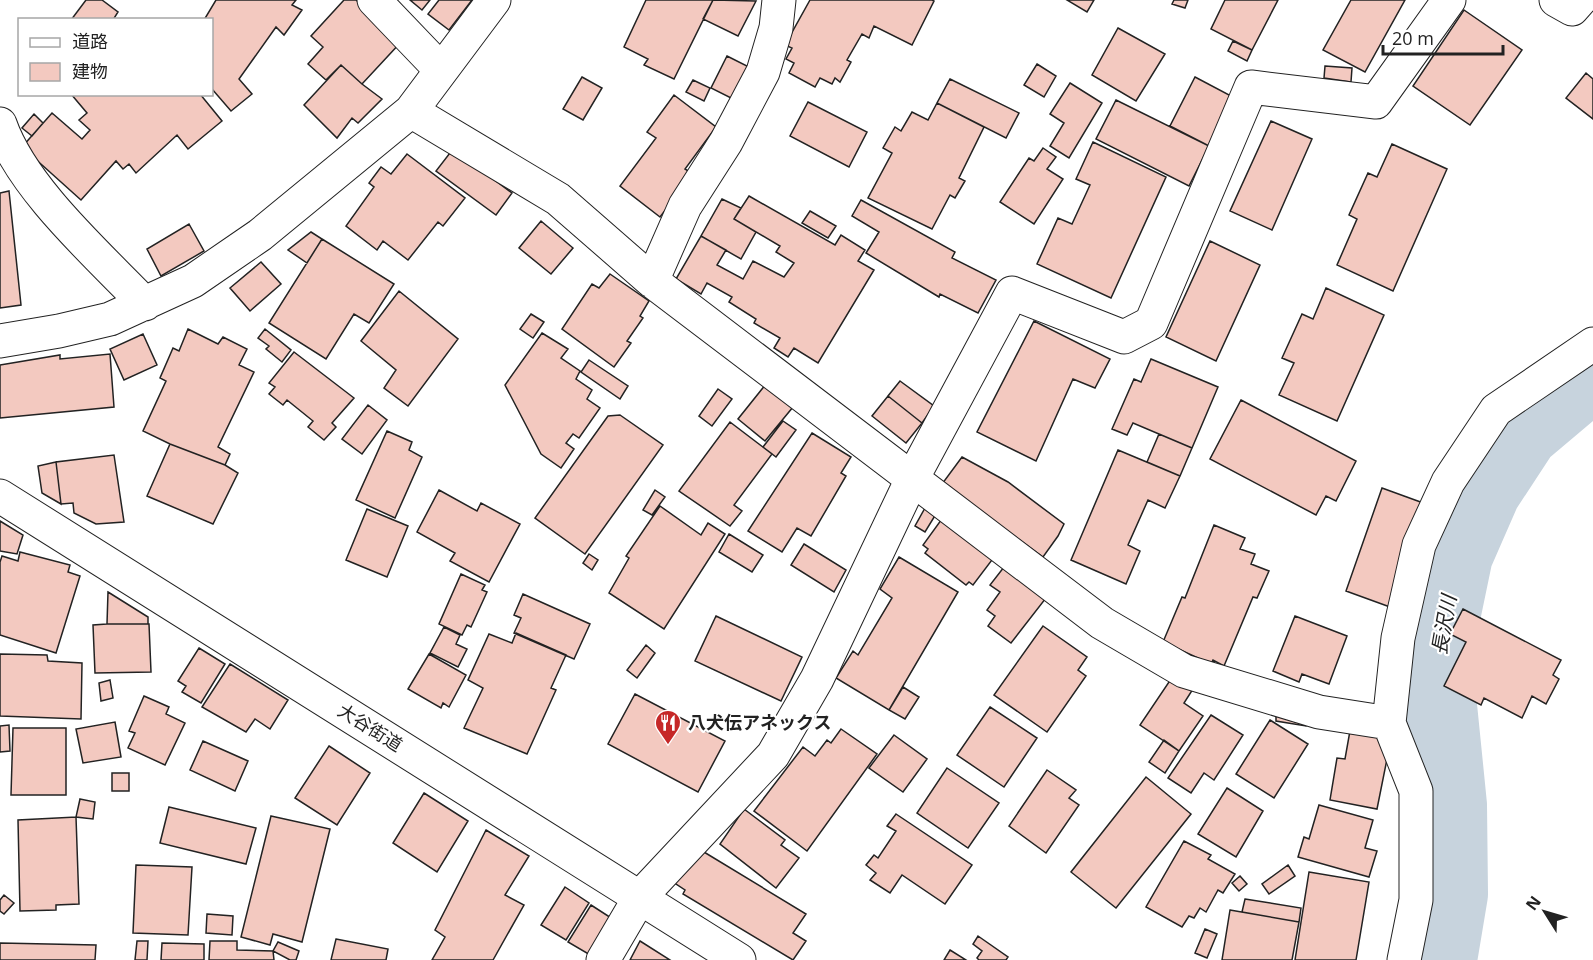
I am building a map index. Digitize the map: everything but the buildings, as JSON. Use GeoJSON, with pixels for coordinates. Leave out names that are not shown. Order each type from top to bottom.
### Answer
{"type":"FeatureCollection","features":[{"type":"Feature","properties":{"kind":"street"},"geometry":{"type":"LineString","coordinates":[[374,0],[441,70]]}},
{"type":"Feature","properties":{"kind":"street"},"geometry":{"type":"LineString","coordinates":[[0,341],[110,319],[193,281],[260,235],[411,111],[494,0]]}},
{"type":"Feature","properties":{"kind":"street"},"geometry":{"type":"LineString","coordinates":[[652,281],[685,206],[726,142],[763,72],[776,28],[779,0]]}},
{"type":"Feature","properties":{"kind":"street"},"geometry":{"type":"LineString","coordinates":[[603,960],[640,897],[773,755],[817,679],[912,479],[1012,293],[1124,338],[1151,323],[1251,87],[1376,102],[1449,0]]}},
{"type":"Feature","properties":{"kind":"street"},"geometry":{"type":"LineString","coordinates":[[1556,0],[1572,9],[1580,0]]}},
{"type":"Feature","properties":{"kind":"street"},"geometry":{"type":"LineString","coordinates":[[411,111],[558,200],[652,281],[1102,624],[1184,671],[1319,712],[1389,723]]}},
{"type":"Feature","properties":{"kind":"street"},"geometry":{"type":"LineString","coordinates":[[0,124],[6,142],[47,202],[145,304]]}},
{"type":"Feature","properties":{"kind":"street"},"geometry":{"type":"LineString","coordinates":[[1404,960],[1416,900],[1416,791],[1389,723],[1398,638],[1419,545],[1448,482],[1496,411],[1593,344]]}},
{"type":"Feature","properties":{"kind":"street","name":"大谷街道"},"geometry":{"type":"LineString","coordinates":[[0,496],[739,960]]}},
{"type":"Feature","properties":{"kind":"waterway","name":"長沢川"},"geometry":{"type":"LineString","coordinates":[[1441,960],[1452,894],[1451,805],[1436,656],[1457,555],[1485,491],[1523,433],[1593,374]]}},
{"type":"Feature","properties":{"kind":"place","name":"八犬伝アネックス"},"geometry":{"type":"Point","coordinates":[668,746]}}]}
